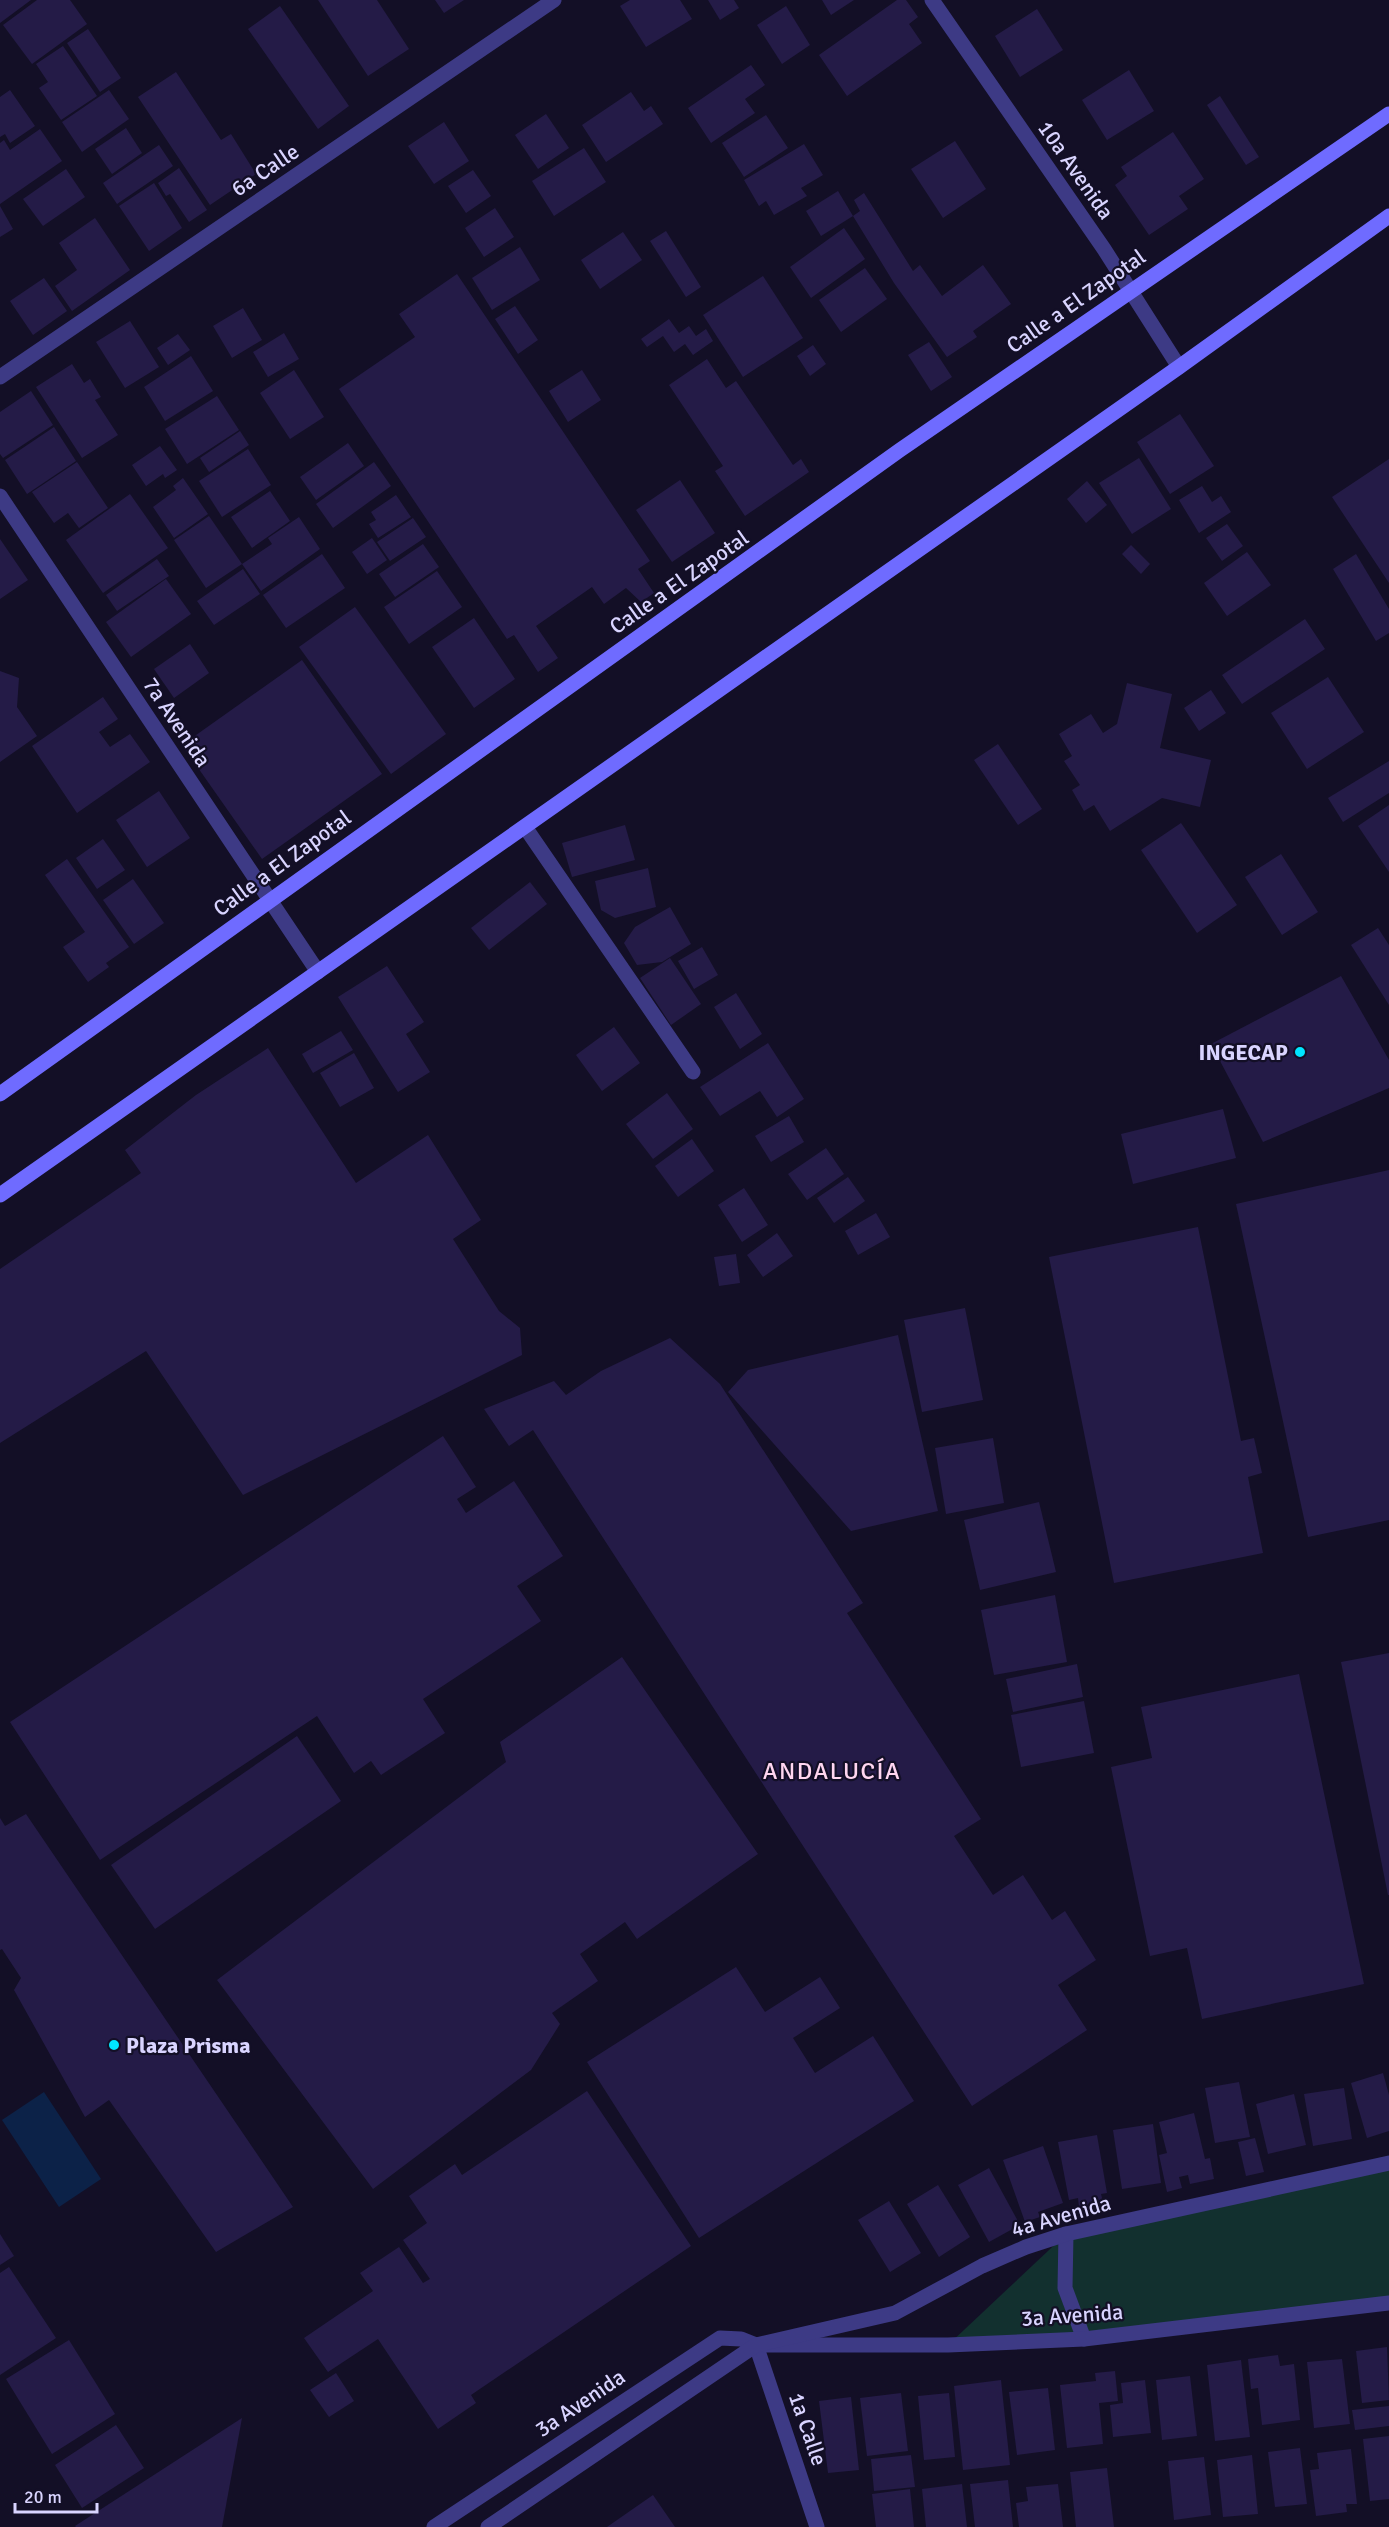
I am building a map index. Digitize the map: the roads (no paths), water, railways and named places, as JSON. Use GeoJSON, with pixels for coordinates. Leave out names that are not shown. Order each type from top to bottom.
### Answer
{"type":"FeatureCollection","features":[{"type":"Feature","properties":{"kind":"street","name":"6a Calle"},"geometry":{"type":"LineString","coordinates":[[0,376],[554,0]]}},
{"type":"Feature","properties":{"kind":"street","name":"10a Avenida"},"geometry":{"type":"LineString","coordinates":[[932,0],[1130,290],[1179,368]]}},
{"type":"Feature","properties":{"kind":"street","name":"Calle a El Zapotal"},"geometry":{"type":"LineString","coordinates":[[0,1094],[269,900],[1130,290],[1389,114]]}},
{"type":"Feature","properties":{"kind":"street"},"geometry":{"type":"LineString","coordinates":[[0,1195],[1179,368],[1389,216]]}},
{"type":"Feature","properties":{"kind":"street","name":"7a Avenida"},"geometry":{"type":"LineString","coordinates":[[0,496],[318,972]]}},
{"type":"Feature","properties":{"kind":"street"},"geometry":{"type":"LineString","coordinates":[[525,827],[693,1072]]}},
{"type":"Feature","properties":{"kind":"street","name":"4a Avenida"},"geometry":{"type":"LineString","coordinates":[[756,2345],[895,2313],[934,2294],[982,2266],[1026,2247],[1066,2234],[1389,2163]]}},
{"type":"Feature","properties":{"kind":"street"},"geometry":{"type":"LineString","coordinates":[[1066,2234],[1065,2288],[1084,2339]]}},
{"type":"Feature","properties":{"kind":"street","name":"3a Avenida"},"geometry":{"type":"LineString","coordinates":[[434,2527],[720,2338],[741,2339],[756,2345],[948,2345],[1084,2339],[1389,2303]]}},
{"type":"Feature","properties":{"kind":"street"},"geometry":{"type":"LineString","coordinates":[[488,2527],[756,2345]]}},
{"type":"Feature","properties":{"kind":"street","name":"1a Calle"},"geometry":{"type":"LineString","coordinates":[[756,2345],[817,2527]]}},
{"type":"Feature","properties":{"kind":"water"},"geometry":{"type":"Polygon","coordinates":[[[44,2092],[101,2179],[59,2207],[2,2120],[44,2092]]]}},
{"type":"Feature","properties":{"kind":"place","name":"INGECAP"},"geometry":{"type":"Point","coordinates":[1300,1052]}},
{"type":"Feature","properties":{"kind":"place","name":"Plaza Prisma"},"geometry":{"type":"Point","coordinates":[114,2045]}},
{"type":"Feature","properties":{"kind":"district","name":"ANDALUCÍA"},"geometry":{"type":"Point","coordinates":[832,1771]}}]}
